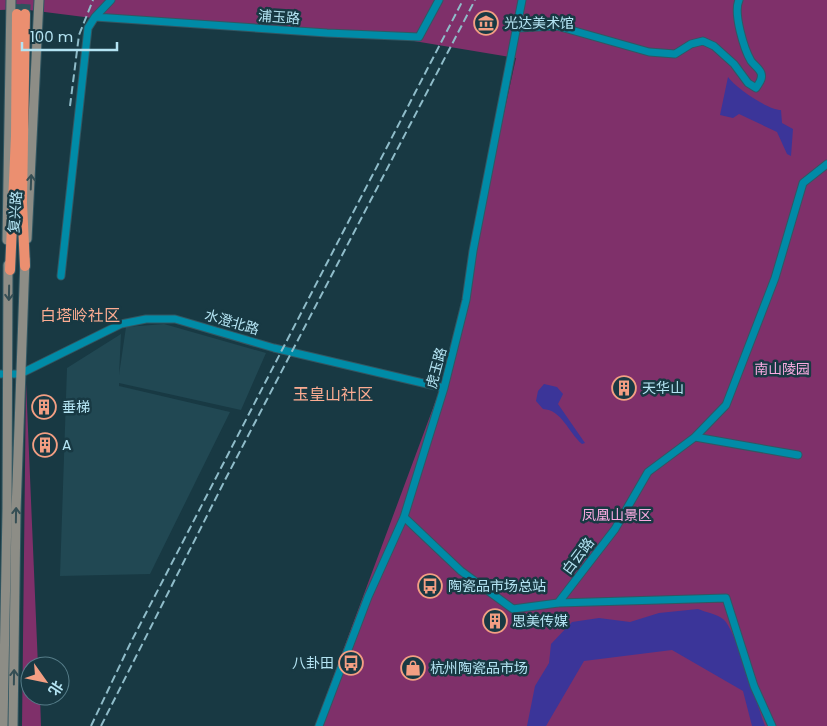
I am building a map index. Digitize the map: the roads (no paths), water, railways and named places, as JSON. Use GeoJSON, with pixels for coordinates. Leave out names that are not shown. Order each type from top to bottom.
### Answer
{"type":"FeatureCollection","features":[{"type":"Feature","properties":{"kind":"highway"},"geometry":{"type":"LineString","coordinates":[[10,270],[21,14],[22,203],[25,266]]}},
{"type":"Feature","properties":{"kind":"main road","name":"复兴路"},"geometry":{"type":"LineString","coordinates":[[3,726],[1,714],[4,374],[10,270],[6,258],[11,0]]}},
{"type":"Feature","properties":{"kind":"main road","name":"复兴路"},"geometry":{"type":"LineString","coordinates":[[13,726],[20,374],[25,266],[31,196],[39,0]]}},
{"type":"Feature","properties":{"kind":"street"},"geometry":{"type":"LineString","coordinates":[[61,276],[88,24],[111,0]]}},
{"type":"Feature","properties":{"kind":"street","name":"浦玉路"},"geometry":{"type":"LineString","coordinates":[[94,17],[316,33],[419,37],[439,0]]}},
{"type":"Feature","properties":{"kind":"street","name":"虎玉路"},"geometry":{"type":"LineString","coordinates":[[319,726],[368,597],[404,518],[444,388],[466,300],[522,0]]}},
{"type":"Feature","properties":{"kind":"street"},"geometry":{"type":"LineString","coordinates":[[518,28],[542,25],[557,26],[649,52],[675,54],[691,44],[703,41],[714,46],[734,64],[748,83],[756,88],[761,80],[761,74],[752,62],[740,31],[737,7],[739,0]]}},
{"type":"Feature","properties":{"kind":"street","name":"白云路"},"geometry":{"type":"LineString","coordinates":[[558,603],[615,529],[648,472],[696,437],[726,405],[775,278],[803,183],[827,164]]}},
{"type":"Feature","properties":{"kind":"street","name":"水澄北路"},"geometry":{"type":"LineString","coordinates":[[20,374],[122,324],[160,318],[175,319],[274,348],[444,388]]}},
{"type":"Feature","properties":{"kind":"street"},"geometry":{"type":"LineString","coordinates":[[4,374],[20,374]]}},
{"type":"Feature","properties":{"kind":"street"},"geometry":{"type":"LineString","coordinates":[[696,437],[798,455]]}},
{"type":"Feature","properties":{"kind":"street"},"geometry":{"type":"LineString","coordinates":[[404,518],[461,571],[513,610],[558,603],[726,598],[754,686],[772,726]]}},
{"type":"Feature","properties":{"kind":"street"},"geometry":{"type":"LineString","coordinates":[[1,714],[13,713]]}},
{"type":"Feature","properties":{"kind":"tunnel"},"geometry":{"type":"LineString","coordinates":[[17,14],[18,0]]}},
{"type":"Feature","properties":{"kind":"tunnel"},"geometry":{"type":"LineString","coordinates":[[25,14],[26,0]]}},
{"type":"Feature","properties":{"kind":"railway"},"geometry":{"type":"LineString","coordinates":[[70,106],[79,35],[93,0]]}},
{"type":"Feature","properties":{"kind":"railway"},"geometry":{"type":"LineString","coordinates":[[91,726],[130,644],[463,0]]}},
{"type":"Feature","properties":{"kind":"railway"},"geometry":{"type":"LineString","coordinates":[[101,726],[225,480],[475,0]]}},
{"type":"Feature","properties":{"kind":"place","name":"光达美术馆"},"geometry":{"type":"Point","coordinates":[486,23]}},
{"type":"Feature","properties":{"kind":"place","name":"天华山"},"geometry":{"type":"Point","coordinates":[624,388]}},
{"type":"Feature","properties":{"kind":"place","name":"垂梯"},"geometry":{"type":"Point","coordinates":[44,407]}},
{"type":"Feature","properties":{"kind":"place","name":"A"},"geometry":{"type":"Point","coordinates":[45,445]}},
{"type":"Feature","properties":{"kind":"place","name":"陶瓷品市场总站"},"geometry":{"type":"Point","coordinates":[430,586]}},
{"type":"Feature","properties":{"kind":"place","name":"思美传媒"},"geometry":{"type":"Point","coordinates":[495,621]}},
{"type":"Feature","properties":{"kind":"place","name":"八卦田"},"geometry":{"type":"Point","coordinates":[351,663]}},
{"type":"Feature","properties":{"kind":"place","name":"杭州陶瓷品市场"},"geometry":{"type":"Point","coordinates":[413,668]}},
{"type":"Feature","properties":{"kind":"district","name":"白塔岭社区"},"geometry":{"type":"Point","coordinates":[80,315]}},
{"type":"Feature","properties":{"kind":"district","name":"玉皇山社区"},"geometry":{"type":"Point","coordinates":[333,394]}},
{"type":"Feature","properties":{"kind":"park label","name":"南山陵园"},"geometry":{"type":"Point","coordinates":[782,369]}},
{"type":"Feature","properties":{"kind":"park label","name":"凤凰山景区"},"geometry":{"type":"Point","coordinates":[617,515]}}]}
